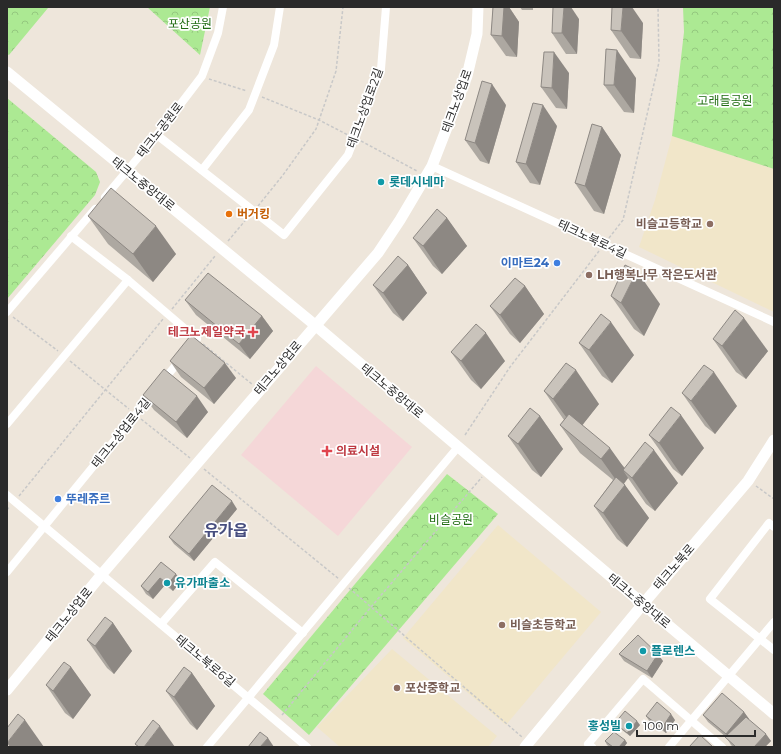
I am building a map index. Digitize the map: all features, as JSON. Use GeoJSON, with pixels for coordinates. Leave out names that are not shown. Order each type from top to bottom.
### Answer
{"type":"FeatureCollection","features":[{"type":"Feature","properties":{"kind":"main road","name":"테크노상업로"},"geometry":{"type":"LineString","coordinates":[[7,690],[102,574],[378,253],[400,220],[432,166],[467,76],[477,34],[478,7]]}},
{"type":"Feature","properties":{"kind":"main road","name":"테크노중앙대로"},"geometry":{"type":"LineString","coordinates":[[7,72],[315,325],[774,714]]}},
{"type":"Feature","properties":{"kind":"main road","name":"테크노북로"},"geometry":{"type":"LineString","coordinates":[[527,745],[643,604],[748,481],[774,440]]}},
{"type":"Feature","properties":{"kind":"street","name":"테크노공원로"},"geometry":{"type":"LineString","coordinates":[[7,312],[157,135],[202,76],[218,33],[223,7]]}},
{"type":"Feature","properties":{"kind":"street"},"geometry":{"type":"LineString","coordinates":[[202,170],[249,110],[274,45],[280,7]]}},
{"type":"Feature","properties":{"kind":"street","name":"테크노상업로2길"},"geometry":{"type":"LineString","coordinates":[[254,211],[284,235],[348,155],[381,69],[386,7]]}},
{"type":"Feature","properties":{"kind":"street"},"geometry":{"type":"LineString","coordinates":[[157,135],[254,211]]}},
{"type":"Feature","properties":{"kind":"street","name":"테크노북로4길"},"geometry":{"type":"LineString","coordinates":[[432,166],[774,322]]}},
{"type":"Feature","properties":{"kind":"street"},"geometry":{"type":"LineString","coordinates":[[71,236],[128,280],[197,339]]}},
{"type":"Feature","properties":{"kind":"street"},"geometry":{"type":"LineString","coordinates":[[7,424],[128,280]]}},
{"type":"Feature","properties":{"kind":"street","name":"테크노상업로4길"},"geometry":{"type":"LineString","coordinates":[[7,572],[197,339]]}},
{"type":"Feature","properties":{"kind":"street"},"geometry":{"type":"LineString","coordinates":[[207,747],[458,447]]}},
{"type":"Feature","properties":{"kind":"street"},"geometry":{"type":"LineString","coordinates":[[7,495],[102,574]]}},
{"type":"Feature","properties":{"kind":"street"},"geometry":{"type":"LineString","coordinates":[[774,527],[769,523],[710,599],[774,650]]}},
{"type":"Feature","properties":{"kind":"street"},"geometry":{"type":"LineString","coordinates":[[161,624],[215,562],[303,633]]}},
{"type":"Feature","properties":{"kind":"street","name":"테크노북로6길"},"geometry":{"type":"LineString","coordinates":[[102,574],[307,747]]}},
{"type":"Feature","properties":{"kind":"street"},"geometry":{"type":"LineString","coordinates":[[669,747],[774,622]]}},
{"type":"Feature","properties":{"kind":"street"},"geometry":{"type":"LineString","coordinates":[[592,747],[588,744],[643,679],[722,747]]}},
{"type":"Feature","properties":{"kind":"path"},"geometry":{"type":"LineString","coordinates":[[171,310],[283,175],[316,129],[336,71],[343,7]]}},
{"type":"Feature","properties":{"kind":"path"},"geometry":{"type":"LineString","coordinates":[[202,76],[255,94],[319,120],[426,176]]}},
{"type":"Feature","properties":{"kind":"path"},"geometry":{"type":"LineString","coordinates":[[7,312],[106,389],[344,584],[527,745]]}},
{"type":"Feature","properties":{"kind":"path"},"geometry":{"type":"LineString","coordinates":[[7,510],[166,316]]}},
{"type":"Feature","properties":{"kind":"path"},"geometry":{"type":"LineString","coordinates":[[197,339],[259,390]]}},
{"type":"Feature","properties":{"kind":"path"},"geometry":{"type":"LineString","coordinates":[[277,722],[371,607],[487,471]]}},
{"type":"Feature","properties":{"kind":"path"},"geometry":{"type":"LineString","coordinates":[[748,481],[774,499]]}},
{"type":"Feature","properties":{"kind":"shaded area","name":"비슬고등학교"},"geometry":{"type":"Polygon","coordinates":[[[672,136],[774,169],[774,312],[639,247],[655,200],[672,136]]]}},
{"type":"Feature","properties":{"kind":"shaded area","name":"의료시설"},"geometry":{"type":"Polygon","coordinates":[[[316,366],[412,447],[338,536],[241,455],[316,366]]]}},
{"type":"Feature","properties":{"kind":"shaded area","name":"비슬초등학교"},"geometry":{"type":"Polygon","coordinates":[[[498,525],[601,612],[506,725],[403,638],[498,525]]]}},
{"type":"Feature","properties":{"kind":"shaded area","name":"포산중학교"},"geometry":{"type":"Polygon","coordinates":[[[392,649],[497,736],[488,747],[340,747],[317,727],[392,649]]]}},
{"type":"Feature","properties":{"kind":"green space"},"geometry":{"type":"Polygon","coordinates":[[[7,7],[62,7],[48,8],[9,55],[7,54],[7,7]]]}},
{"type":"Feature","properties":{"kind":"green space","name":"포산공원"},"geometry":{"type":"Polygon","coordinates":[[[147,7],[210,7],[200,55],[147,7]]]}},
{"type":"Feature","properties":{"kind":"green space","name":"고래들공원"},"geometry":{"type":"Polygon","coordinates":[[[683,7],[774,7],[774,169],[672,136],[684,32],[683,7]]]}},
{"type":"Feature","properties":{"kind":"green space"},"geometry":{"type":"Polygon","coordinates":[[[7,98],[96,172],[100,182],[95,195],[7,299],[7,98]]]}},
{"type":"Feature","properties":{"kind":"green space","name":"비슬공원"},"geometry":{"type":"Polygon","coordinates":[[[447,474],[498,514],[309,735],[263,694],[447,474]]]}},
{"type":"Feature","properties":{"kind":"building"},"geometry":{"type":"Polygon","coordinates":[[[493,7],[504,7],[502,36],[491,35],[493,7]]]}},
{"type":"Feature","properties":{"kind":"building"},"geometry":{"type":"Polygon","coordinates":[[[553,7],[564,7],[562,33],[552,33],[553,7]]]}},
{"type":"Feature","properties":{"kind":"building"},"geometry":{"type":"Polygon","coordinates":[[[612,7],[623,7],[621,31],[611,30],[612,7]]]}},
{"type":"Feature","properties":{"kind":"building"},"geometry":{"type":"Polygon","coordinates":[[[606,49],[617,50],[614,85],[604,85],[606,49]]]}},
{"type":"Feature","properties":{"kind":"building"},"geometry":{"type":"Polygon","coordinates":[[[544,52],[554,52],[552,88],[541,87],[544,52]]]}},
{"type":"Feature","properties":{"kind":"building"},"geometry":{"type":"Polygon","coordinates":[[[482,81],[492,84],[475,143],[465,140],[482,81]]]}},
{"type":"Feature","properties":{"kind":"building"},"geometry":{"type":"Polygon","coordinates":[[[533,103],[543,105],[526,164],[516,162],[533,103]]]}},
{"type":"Feature","properties":{"kind":"building"},"geometry":{"type":"Polygon","coordinates":[[[592,124],[602,127],[585,186],[575,183],[592,124]]]}},
{"type":"Feature","properties":{"kind":"building"},"geometry":{"type":"Polygon","coordinates":[[[111,188],[156,226],[133,254],[88,216],[111,188]]]}},
{"type":"Feature","properties":{"kind":"building"},"geometry":{"type":"Polygon","coordinates":[[[437,209],[447,218],[423,246],[413,238],[437,209]]]}},
{"type":"Feature","properties":{"kind":"building"},"geometry":{"type":"Polygon","coordinates":[[[398,256],[408,265],[383,293],[373,285],[398,256]]]}},
{"type":"Feature","properties":{"kind":"building"},"geometry":{"type":"Polygon","coordinates":[[[625,265],[637,271],[621,303],[611,296],[625,265]]]}},
{"type":"Feature","properties":{"kind":"building"},"geometry":{"type":"Polygon","coordinates":[[[208,273],[262,316],[239,344],[185,300],[208,273]]]}},
{"type":"Feature","properties":{"kind":"building"},"geometry":{"type":"Polygon","coordinates":[[[515,278],[525,286],[500,315],[490,306],[515,278]]]}},
{"type":"Feature","properties":{"kind":"building"},"geometry":{"type":"Polygon","coordinates":[[[735,310],[744,318],[722,346],[713,339],[735,310]]]}},
{"type":"Feature","properties":{"kind":"building"},"geometry":{"type":"Polygon","coordinates":[[[601,314],[611,322],[589,350],[579,343],[601,314]]]}},
{"type":"Feature","properties":{"kind":"building"},"geometry":{"type":"Polygon","coordinates":[[[476,324],[486,333],[461,361],[451,352],[476,324]]]}},
{"type":"Feature","properties":{"kind":"building"},"geometry":{"type":"Polygon","coordinates":[[[191,335],[225,363],[204,388],[170,361],[191,335]]]}},
{"type":"Feature","properties":{"kind":"building"},"geometry":{"type":"Polygon","coordinates":[[[566,363],[576,370],[553,399],[544,391],[566,363]]]}},
{"type":"Feature","properties":{"kind":"building"},"geometry":{"type":"Polygon","coordinates":[[[704,365],[714,372],[691,401],[682,393],[704,365]]]}},
{"type":"Feature","properties":{"kind":"building"},"geometry":{"type":"Polygon","coordinates":[[[164,369],[197,396],[176,422],[143,395],[164,369]]]}},
{"type":"Feature","properties":{"kind":"building"},"geometry":{"type":"Polygon","coordinates":[[[671,407],[681,415],[659,443],[649,435],[671,407]]]}},
{"type":"Feature","properties":{"kind":"building"},"geometry":{"type":"Polygon","coordinates":[[[530,408],[540,416],[518,444],[508,436],[530,408]]]}},
{"type":"Feature","properties":{"kind":"building"},"geometry":{"type":"Polygon","coordinates":[[[569,414],[610,448],[601,459],[560,425],[569,414]]]}},
{"type":"Feature","properties":{"kind":"building"},"geometry":{"type":"Polygon","coordinates":[[[645,442],[654,450],[632,478],[623,470],[645,442]]]}},
{"type":"Feature","properties":{"kind":"building"},"geometry":{"type":"Polygon","coordinates":[[[616,477],[625,485],[603,513],[594,506],[616,477]]]}},
{"type":"Feature","properties":{"kind":"building"},"geometry":{"type":"Polygon","coordinates":[[[212,485],[232,501],[189,554],[169,537],[212,485]]]}},
{"type":"Feature","properties":{"kind":"building"},"geometry":{"type":"Polygon","coordinates":[[[161,562],[176,574],[168,584],[160,578],[148,592],[141,586],[161,562]]]}},
{"type":"Feature","properties":{"kind":"building"},"geometry":{"type":"Polygon","coordinates":[[[105,617],[113,623],[95,646],[87,640],[105,617]]]}},
{"type":"Feature","properties":{"kind":"building","name":"플로렌스"},"geometry":{"type":"Polygon","coordinates":[[[638,635],[658,654],[647,671],[619,654],[638,635]]]}},
{"type":"Feature","properties":{"kind":"building"},"geometry":{"type":"Polygon","coordinates":[[[64,662],[71,667],[53,691],[46,685],[64,662]]]}},
{"type":"Feature","properties":{"kind":"building"},"geometry":{"type":"Polygon","coordinates":[[[184,667],[192,673],[174,697],[166,691],[184,667]]]}},
{"type":"Feature","properties":{"kind":"building"},"geometry":{"type":"Polygon","coordinates":[[[722,693],[744,712],[726,734],[703,715],[722,693]]]}},
{"type":"Feature","properties":{"kind":"building"},"geometry":{"type":"Polygon","coordinates":[[[657,702],[671,714],[662,728],[646,716],[657,702]]]}},
{"type":"Feature","properties":{"kind":"building","name":"홍성빌"},"geometry":{"type":"Polygon","coordinates":[[[625,711],[637,721],[627,733],[615,723],[625,711]]]}},
{"type":"Feature","properties":{"kind":"building"},"geometry":{"type":"Polygon","coordinates":[[[18,714],[25,720],[7,743],[7,728],[18,714]]]}},
{"type":"Feature","properties":{"kind":"building"},"geometry":{"type":"Polygon","coordinates":[[[746,717],[766,734],[754,747],[736,747],[725,737],[746,717]]]}},
{"type":"Feature","properties":{"kind":"building"},"geometry":{"type":"Polygon","coordinates":[[[153,720],[160,726],[144,747],[139,747],[135,744],[153,720]]]}},
{"type":"Feature","properties":{"kind":"building"},"geometry":{"type":"Polygon","coordinates":[[[260,732],[268,738],[260,747],[248,747],[260,732]]]}},
{"type":"Feature","properties":{"kind":"building"},"geometry":{"type":"Polygon","coordinates":[[[614,732],[625,740],[619,747],[613,747],[605,741],[614,732]]]}},
{"type":"Feature","properties":{"kind":"building"},"geometry":{"type":"Polygon","coordinates":[[[700,735],[713,747],[689,747],[700,735]]]}},
{"type":"Feature","properties":{"kind":"place","name":"롯데시네마"},"geometry":{"type":"Point","coordinates":[381,182]}},
{"type":"Feature","properties":{"kind":"place","name":"버거킹"},"geometry":{"type":"Point","coordinates":[229,214]}},
{"type":"Feature","properties":{"kind":"place","name":"비슬고등학교"},"geometry":{"type":"Point","coordinates":[710,224]}},
{"type":"Feature","properties":{"kind":"place","name":"이마트24"},"geometry":{"type":"Point","coordinates":[557,263]}},
{"type":"Feature","properties":{"kind":"place","name":"LH행복나무 작은도서관"},"geometry":{"type":"Point","coordinates":[589,275]}},
{"type":"Feature","properties":{"kind":"place","name":"테크노제일약국"},"geometry":{"type":"Point","coordinates":[253,332]}},
{"type":"Feature","properties":{"kind":"place","name":"의료시설"},"geometry":{"type":"Point","coordinates":[327,451]}},
{"type":"Feature","properties":{"kind":"place","name":"뚜레쥬르"},"geometry":{"type":"Point","coordinates":[58,499]}},
{"type":"Feature","properties":{"kind":"place","name":"유가파출소"},"geometry":{"type":"Point","coordinates":[167,583]}},
{"type":"Feature","properties":{"kind":"place","name":"비슬초등학교"},"geometry":{"type":"Point","coordinates":[502,625]}},
{"type":"Feature","properties":{"kind":"place","name":"플로렌스"},"geometry":{"type":"Point","coordinates":[643,651]}},
{"type":"Feature","properties":{"kind":"place","name":"포산중학교"},"geometry":{"type":"Point","coordinates":[397,688]}},
{"type":"Feature","properties":{"kind":"place","name":"홍성빌"},"geometry":{"type":"Point","coordinates":[629,726]}},
{"type":"Feature","properties":{"kind":"district","name":"유가읍"},"geometry":{"type":"Point","coordinates":[226,530]}}]}
